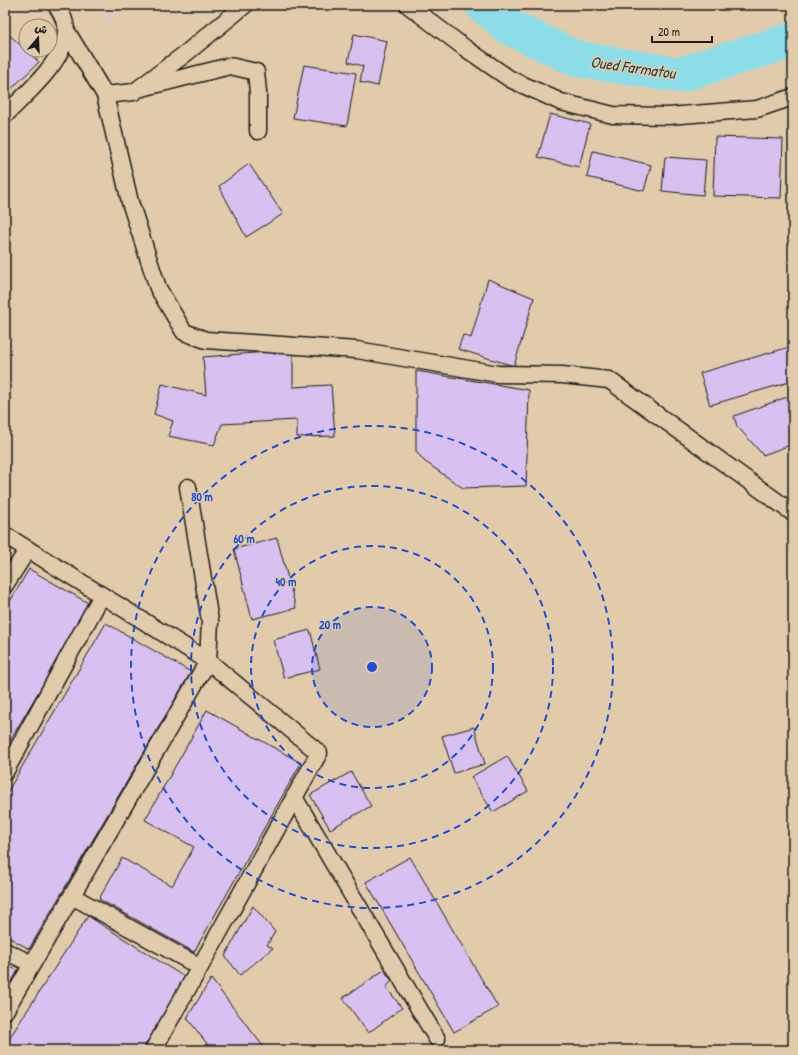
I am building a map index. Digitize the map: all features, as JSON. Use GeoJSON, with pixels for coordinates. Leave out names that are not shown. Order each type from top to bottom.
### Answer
{"type":"FeatureCollection","features":[{"type":"Feature","properties":{"kind":"street"},"geometry":{"type":"LineString","coordinates":[[56,5],[62,13],[66,30],[105,95],[130,202],[158,288],[184,332],[206,340],[357,350],[498,374],[562,375],[609,380],[793,513]]}},
{"type":"Feature","properties":{"kind":"street"},"geometry":{"type":"LineString","coordinates":[[105,95],[134,92],[185,54],[245,5]]}},
{"type":"Feature","properties":{"kind":"street"},"geometry":{"type":"LineString","coordinates":[[408,5],[465,48],[510,79],[561,102],[613,115],[668,116],[757,109],[793,97]]}},
{"type":"Feature","properties":{"kind":"street"},"geometry":{"type":"LineString","coordinates":[[5,115],[40,81],[61,50],[66,30]]}},
{"type":"Feature","properties":{"kind":"street"},"geometry":{"type":"LineString","coordinates":[[138,89],[230,66],[256,72],[258,92],[258,131]]}},
{"type":"Feature","properties":{"kind":"street"},"geometry":{"type":"LineString","coordinates":[[5,1011],[208,661],[210,621],[188,487]]}},
{"type":"Feature","properties":{"kind":"street"},"geometry":{"type":"LineString","coordinates":[[5,535],[208,661],[319,753],[153,1050]]}},
{"type":"Feature","properties":{"kind":"street"},"geometry":{"type":"LineString","coordinates":[[5,585],[28,549]]}},
{"type":"Feature","properties":{"kind":"street"},"geometry":{"type":"LineString","coordinates":[[5,772],[102,595]]}},
{"type":"Feature","properties":{"kind":"street"},"geometry":{"type":"LineString","coordinates":[[294,797],[437,1039]]}},
{"type":"Feature","properties":{"kind":"street"},"geometry":{"type":"LineString","coordinates":[[72,896],[200,967]]}},
{"type":"Feature","properties":{"kind":"street"},"geometry":{"type":"LineString","coordinates":[[5,951],[32,964]]}},
{"type":"Feature","properties":{"kind":"shaded area"},"geometry":{"type":"Polygon","coordinates":[[[95,5],[129,5],[109,22],[95,5]]]}},
{"type":"Feature","properties":{"kind":"building"},"geometry":{"type":"Polygon","coordinates":[[[5,31],[18,43],[18,58],[35,58],[39,62],[5,95],[5,31]]]}},
{"type":"Feature","properties":{"kind":"building"},"geometry":{"type":"Polygon","coordinates":[[[354,34],[387,41],[378,86],[360,82],[363,66],[348,62],[354,34]]]}},
{"type":"Feature","properties":{"kind":"building"},"geometry":{"type":"Polygon","coordinates":[[[304,65],[356,73],[347,126],[293,118],[304,65]]]}},
{"type":"Feature","properties":{"kind":"building"},"geometry":{"type":"Polygon","coordinates":[[[550,114],[590,124],[579,167],[538,157],[550,114]]]}},
{"type":"Feature","properties":{"kind":"building"},"geometry":{"type":"Polygon","coordinates":[[[715,137],[783,139],[781,198],[713,196],[715,137]]]}},
{"type":"Feature","properties":{"kind":"building"},"geometry":{"type":"Polygon","coordinates":[[[593,151],[651,165],[644,191],[587,177],[593,151]]]}},
{"type":"Feature","properties":{"kind":"building"},"geometry":{"type":"Polygon","coordinates":[[[665,157],[706,160],[703,195],[662,191],[665,157]]]}},
{"type":"Feature","properties":{"kind":"building"},"geometry":{"type":"Polygon","coordinates":[[[249,164],[283,214],[246,237],[219,186],[249,164]]]}},
{"type":"Feature","properties":{"kind":"building"},"geometry":{"type":"Polygon","coordinates":[[[488,279],[534,298],[514,366],[458,349],[463,335],[471,338],[488,279]]]}},
{"type":"Feature","properties":{"kind":"building"},"geometry":{"type":"Polygon","coordinates":[[[793,346],[793,381],[710,405],[700,373],[793,346]]]}},
{"type":"Feature","properties":{"kind":"building"},"geometry":{"type":"Polygon","coordinates":[[[293,350],[293,387],[331,385],[335,436],[297,437],[297,420],[222,424],[214,445],[168,436],[173,421],[154,414],[162,384],[206,395],[203,357],[293,350]]]}},
{"type":"Feature","properties":{"kind":"building"},"geometry":{"type":"Polygon","coordinates":[[[416,371],[529,390],[526,486],[463,488],[424,461],[416,451],[416,371]]]}},
{"type":"Feature","properties":{"kind":"building"},"geometry":{"type":"Polygon","coordinates":[[[793,395],[793,444],[763,455],[737,426],[734,416],[793,395]]]}},
{"type":"Feature","properties":{"kind":"building"},"geometry":{"type":"Polygon","coordinates":[[[277,538],[296,608],[252,619],[234,549],[277,538]]]}},
{"type":"Feature","properties":{"kind":"building"},"geometry":{"type":"Polygon","coordinates":[[[29,569],[90,604],[5,749],[5,610],[29,569]]]}},
{"type":"Feature","properties":{"kind":"building"},"geometry":{"type":"Polygon","coordinates":[[[106,623],[191,672],[29,949],[5,935],[5,796],[106,623]]]}},
{"type":"Feature","properties":{"kind":"building"},"geometry":{"type":"Polygon","coordinates":[[[310,630],[320,669],[284,678],[273,640],[310,630]]]}},
{"type":"Feature","properties":{"kind":"building"},"geometry":{"type":"Polygon","coordinates":[[[207,710],[301,763],[194,952],[99,899],[122,858],[172,886],[194,847],[145,820],[207,710]]]}},
{"type":"Feature","properties":{"kind":"building"},"geometry":{"type":"Polygon","coordinates":[[[474,727],[485,764],[454,773],[442,736],[474,727]]]}},
{"type":"Feature","properties":{"kind":"building"},"geometry":{"type":"Polygon","coordinates":[[[507,756],[528,791],[493,812],[471,777],[507,756]]]}},
{"type":"Feature","properties":{"kind":"building"},"geometry":{"type":"Polygon","coordinates":[[[351,772],[371,806],[330,829],[310,795],[351,772]]]}},
{"type":"Feature","properties":{"kind":"building"},"geometry":{"type":"Polygon","coordinates":[[[410,857],[498,1007],[454,1032],[366,882],[410,857]]]}},
{"type":"Feature","properties":{"kind":"building"},"geometry":{"type":"Polygon","coordinates":[[[253,906],[275,932],[267,945],[273,948],[240,975],[225,956],[253,906]]]}},
{"type":"Feature","properties":{"kind":"building"},"geometry":{"type":"Polygon","coordinates":[[[88,916],[189,980],[144,1050],[5,1050],[5,1045],[88,916]]]}},
{"type":"Feature","properties":{"kind":"building"},"geometry":{"type":"Polygon","coordinates":[[[5,964],[20,972],[5,999],[5,964]]]}},
{"type":"Feature","properties":{"kind":"building"},"geometry":{"type":"Polygon","coordinates":[[[384,970],[392,981],[386,987],[402,1008],[368,1033],[343,998],[384,970]]]}},
{"type":"Feature","properties":{"kind":"building"},"geometry":{"type":"Polygon","coordinates":[[[211,979],[266,1050],[212,1050],[187,1018],[211,979]]]}},
{"type":"Feature","properties":{"kind":"waterway","name":"Oued Farmatou"},"geometry":{"type":"LineString","coordinates":[[483,5],[511,28],[577,59],[679,75],[793,40]]}}]}
